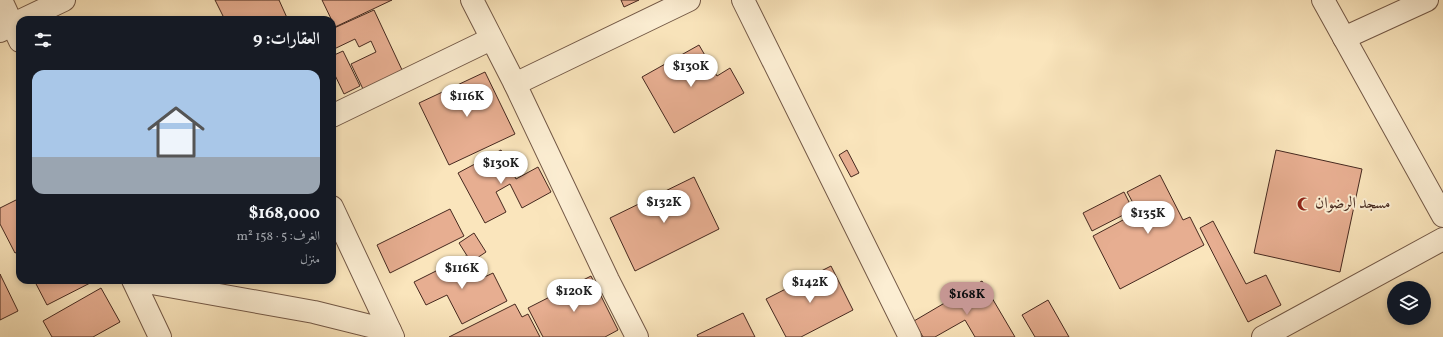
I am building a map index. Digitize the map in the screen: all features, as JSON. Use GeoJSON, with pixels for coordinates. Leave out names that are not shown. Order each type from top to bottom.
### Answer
{"type":"FeatureCollection","features":[{"type":"Feature","properties":{"kind":"street"},"geometry":{"type":"LineString","coordinates":[[1,0],[15,28]]}},
{"type":"Feature","properties":{"kind":"street"},"geometry":{"type":"LineString","coordinates":[[36,16],[64,0]]}},
{"type":"Feature","properties":{"kind":"street"},"geometry":{"type":"LineString","coordinates":[[472,0],[515,84],[608,280],[637,337]]}},
{"type":"Feature","properties":{"kind":"street"},"geometry":{"type":"LineString","coordinates":[[515,84],[689,0]]}},
{"type":"Feature","properties":{"kind":"street"},"geometry":{"type":"LineString","coordinates":[[1323,0],[1443,216]]}},
{"type":"Feature","properties":{"kind":"street"},"geometry":{"type":"LineString","coordinates":[[1344,38],[1427,0]]}},
{"type":"Feature","properties":{"kind":"street"},"geometry":{"type":"LineString","coordinates":[[746,1],[910,337]]}},
{"type":"Feature","properties":{"kind":"street"},"geometry":{"type":"LineString","coordinates":[[336,114],[491,39]]}},
{"type":"Feature","properties":{"kind":"street"},"geometry":{"type":"LineString","coordinates":[[336,216],[391,334]]}},
{"type":"Feature","properties":{"kind":"street"},"geometry":{"type":"LineString","coordinates":[[1271,335],[1443,239]]}},
{"type":"Feature","properties":{"kind":"street"},"geometry":{"type":"LineString","coordinates":[[136,284],[160,337]]}},
{"type":"Feature","properties":{"kind":"street"},"geometry":{"type":"LineString","coordinates":[[156,284],[314,312],[391,334]]}},
{"type":"Feature","properties":{"kind":"building"},"geometry":{"type":"Polygon","coordinates":[[[215,0],[279,0],[286,16],[223,16],[215,0]]]}},
{"type":"Feature","properties":{"kind":"building"},"geometry":{"type":"Polygon","coordinates":[[[322,0],[392,0],[336,27],[336,16],[330,16],[322,0]]]}},
{"type":"Feature","properties":{"kind":"building"},"geometry":{"type":"Polygon","coordinates":[[[621,0],[639,0],[624,7],[621,0]]]}},
{"type":"Feature","properties":{"kind":"building"},"geometry":{"type":"Polygon","coordinates":[[[374,10],[403,72],[363,89],[351,64],[376,52],[371,41],[359,47],[355,39],[336,48],[336,27],[374,10]]]}},
{"type":"Feature","properties":{"kind":"building"},"geometry":{"type":"Polygon","coordinates":[[[699,45],[717,76],[730,68],[744,93],[674,133],[642,77],[699,45]]]}},
{"type":"Feature","properties":{"kind":"building"},"geometry":{"type":"Polygon","coordinates":[[[343,51],[360,86],[344,94],[336,77],[336,54],[343,51]]]}},
{"type":"Feature","properties":{"kind":"building"},"geometry":{"type":"Polygon","coordinates":[[[485,72],[515,134],[449,165],[419,103],[485,72]]]}},
{"type":"Feature","properties":{"kind":"building"},"geometry":{"type":"Polygon","coordinates":[[[501,150],[516,179],[538,167],[551,192],[522,208],[510,184],[496,192],[506,212],[485,223],[458,173],[501,150]]]}},
{"type":"Feature","properties":{"kind":"building"},"geometry":{"type":"Polygon","coordinates":[[[847,150],[859,173],[851,177],[839,155],[847,150]]]}},
{"type":"Feature","properties":{"kind":"building"},"geometry":{"type":"Polygon","coordinates":[[[1276,150],[1362,169],[1340,272],[1254,253],[1276,150]]]}},
{"type":"Feature","properties":{"kind":"building"},"geometry":{"type":"Polygon","coordinates":[[[1160,175],[1183,220],[1190,217],[1204,245],[1120,289],[1093,236],[1138,212],[1127,192],[1160,175]]]}},
{"type":"Feature","properties":{"kind":"building"},"geometry":{"type":"Polygon","coordinates":[[[694,177],[719,229],[635,271],[610,218],[694,177]]]}},
{"type":"Feature","properties":{"kind":"building"},"geometry":{"type":"Polygon","coordinates":[[[1124,192],[1133,210],[1092,231],[1083,213],[1124,192]]]}},
{"type":"Feature","properties":{"kind":"building"},"geometry":{"type":"Polygon","coordinates":[[[16,200],[15,253],[0,224],[0,208],[16,200]]]}},
{"type":"Feature","properties":{"kind":"building"},"geometry":{"type":"Polygon","coordinates":[[[450,209],[464,236],[390,273],[377,245],[450,209]]]}},
{"type":"Feature","properties":{"kind":"building"},"geometry":{"type":"Polygon","coordinates":[[[1213,221],[1246,284],[1266,275],[1281,305],[1248,322],[1200,228],[1213,221]]]}},
{"type":"Feature","properties":{"kind":"building"},"geometry":{"type":"Polygon","coordinates":[[[474,233],[486,252],[471,262],[459,243],[474,233]]]}},
{"type":"Feature","properties":{"kind":"building"},"geometry":{"type":"Polygon","coordinates":[[[466,256],[478,280],[493,273],[507,301],[462,324],[447,295],[426,305],[414,282],[466,256]]]}},
{"type":"Feature","properties":{"kind":"building"},"geometry":{"type":"Polygon","coordinates":[[[831,266],[853,310],[801,337],[786,337],[766,299],[831,266]]]}},
{"type":"Feature","properties":{"kind":"building"},"geometry":{"type":"Polygon","coordinates":[[[0,274],[18,311],[0,320],[0,274]]]}},
{"type":"Feature","properties":{"kind":"building"},"geometry":{"type":"Polygon","coordinates":[[[591,276],[618,330],[605,337],[543,337],[528,308],[591,276]]]}},
{"type":"Feature","properties":{"kind":"building"},"geometry":{"type":"Polygon","coordinates":[[[982,281],[1015,337],[975,337],[965,320],[935,337],[923,337],[914,321],[982,281]]]}},
{"type":"Feature","properties":{"kind":"building"},"geometry":{"type":"Polygon","coordinates":[[[36,284],[88,284],[47,305],[36,284]]]}},
{"type":"Feature","properties":{"kind":"building"},"geometry":{"type":"Polygon","coordinates":[[[101,288],[120,322],[93,337],[52,337],[43,321],[101,288]]]}},
{"type":"Feature","properties":{"kind":"building"},"geometry":{"type":"Polygon","coordinates":[[[1048,300],[1069,337],[1035,337],[1022,315],[1048,300]]]}},
{"type":"Feature","properties":{"kind":"building"},"geometry":{"type":"Polygon","coordinates":[[[515,304],[522,317],[528,314],[540,337],[449,337],[515,304]]]}},
{"type":"Feature","properties":{"kind":"building"},"geometry":{"type":"Polygon","coordinates":[[[743,313],[755,337],[698,337],[697,335],[743,313]]]}},
{"type":"Feature","properties":{"kind":"place","name":"مسجد الرضوان"},"geometry":{"type":"Point","coordinates":[1304,204]}}]}
